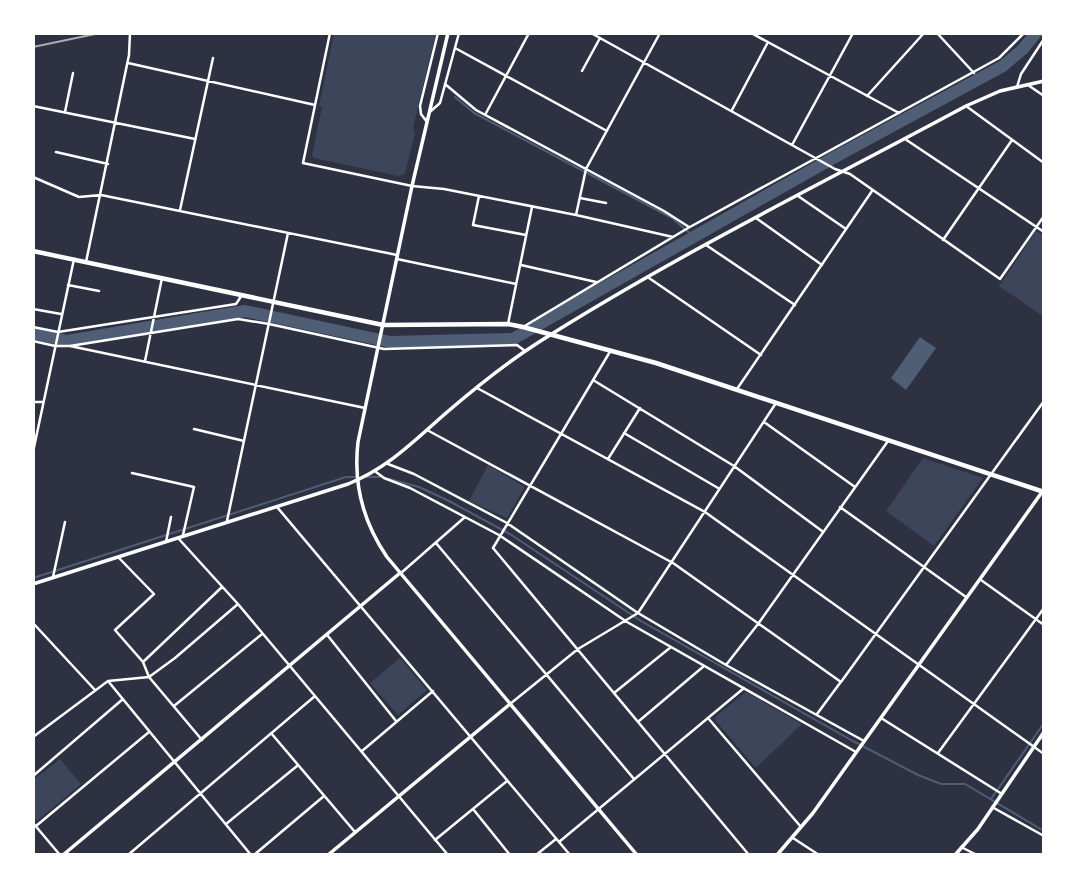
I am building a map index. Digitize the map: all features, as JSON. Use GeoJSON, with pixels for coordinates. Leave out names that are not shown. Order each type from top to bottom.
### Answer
{"type":"FeatureCollection","features":[{"type":"Feature","properties":{"kind":"main road"},"geometry":{"type":"LineString","coordinates":[[33,251],[383,325],[508,324],[542,331],[737,389],[1043,491]]}},
{"type":"Feature","properties":{"kind":"street"},"geometry":{"type":"LineString","coordinates":[[86,262],[128,63],[130,33]]}},
{"type":"Feature","properties":{"kind":"street"},"geometry":{"type":"LineString","coordinates":[[330,33],[303,163],[412,186],[420,185],[532,206],[673,237]]}},
{"type":"Feature","properties":{"kind":"street"},"geometry":{"type":"LineString","coordinates":[[426,122],[420,106],[438,33]]}},
{"type":"Feature","properties":{"kind":"street"},"geometry":{"type":"LineString","coordinates":[[429,112],[440,103],[458,33]]}},
{"type":"Feature","properties":{"kind":"street"},"geometry":{"type":"LineString","coordinates":[[485,115],[529,33]]}},
{"type":"Feature","properties":{"kind":"street"},"geometry":{"type":"LineString","coordinates":[[592,33],[832,168],[850,174],[999,279],[1044,216]]}},
{"type":"Feature","properties":{"kind":"street"},"geometry":{"type":"LineString","coordinates":[[576,215],[585,171],[660,33]]}},
{"type":"Feature","properties":{"kind":"street"},"geometry":{"type":"LineString","coordinates":[[751,33],[900,113]]}},
{"type":"Feature","properties":{"kind":"street"},"geometry":{"type":"LineString","coordinates":[[792,145],[853,33]]}},
{"type":"Feature","properties":{"kind":"street"},"geometry":{"type":"LineString","coordinates":[[867,96],[924,33]]}},
{"type":"Feature","properties":{"kind":"street"},"geometry":{"type":"LineString","coordinates":[[937,33],[974,73]]}},
{"type":"Feature","properties":{"kind":"street"},"geometry":{"type":"LineString","coordinates":[[523,327],[687,229],[974,73],[1007,53],[1024,33]]}},
{"type":"Feature","properties":{"kind":"street"},"geometry":{"type":"LineString","coordinates":[[448,34],[426,122],[357,449],[357,480],[361,503],[372,533],[401,573],[637,855]]}},
{"type":"Feature","properties":{"kind":"street"},"geometry":{"type":"LineString","coordinates":[[582,71],[600,38]]}},
{"type":"Feature","properties":{"kind":"street"},"geometry":{"type":"LineString","coordinates":[[1017,87],[1021,74],[1044,39]]}},
{"type":"Feature","properties":{"kind":"street"},"geometry":{"type":"LineString","coordinates":[[732,110],[768,42]]}},
{"type":"Feature","properties":{"kind":"street"},"geometry":{"type":"LineString","coordinates":[[455,48],[607,131]]}},
{"type":"Feature","properties":{"kind":"street"},"geometry":{"type":"LineString","coordinates":[[180,210],[213,58]]}},
{"type":"Feature","properties":{"kind":"street"},"geometry":{"type":"LineString","coordinates":[[128,63],[315,105]]}},
{"type":"Feature","properties":{"kind":"street"},"geometry":{"type":"LineString","coordinates":[[65,113],[73,73]]}},
{"type":"Feature","properties":{"kind":"street"},"geometry":{"type":"LineString","coordinates":[[33,584],[277,507],[376,472],[477,388],[525,351],[553,334],[706,245],[966,106],[987,96],[1044,81]]}},
{"type":"Feature","properties":{"kind":"street"},"geometry":{"type":"LineString","coordinates":[[445,84],[485,115],[585,171],[674,216],[687,229]]}},
{"type":"Feature","properties":{"kind":"street"},"geometry":{"type":"LineString","coordinates":[[1028,85],[1044,96]]}},
{"type":"Feature","properties":{"kind":"street"},"geometry":{"type":"LineString","coordinates":[[33,106],[195,139]]}},
{"type":"Feature","properties":{"kind":"street"},"geometry":{"type":"LineString","coordinates":[[966,106],[1044,163]]}},
{"type":"Feature","properties":{"kind":"street"},"geometry":{"type":"LineString","coordinates":[[905,139],[1044,232]]}},
{"type":"Feature","properties":{"kind":"street"},"geometry":{"type":"LineString","coordinates":[[943,240],[1012,140]]}},
{"type":"Feature","properties":{"kind":"street"},"geometry":{"type":"LineString","coordinates":[[56,152],[108,164]]}},
{"type":"Feature","properties":{"kind":"street"},"geometry":{"type":"LineString","coordinates":[[33,177],[79,197],[101,194],[516,284]]}},
{"type":"Feature","properties":{"kind":"street"},"geometry":{"type":"LineString","coordinates":[[737,389],[872,191]]}},
{"type":"Feature","properties":{"kind":"street"},"geometry":{"type":"LineString","coordinates":[[479,196],[473,225],[526,235]]}},
{"type":"Feature","properties":{"kind":"street"},"geometry":{"type":"LineString","coordinates":[[798,196],[846,229]]}},
{"type":"Feature","properties":{"kind":"street"},"geometry":{"type":"LineString","coordinates":[[580,198],[606,203]]}},
{"type":"Feature","properties":{"kind":"street"},"geometry":{"type":"LineString","coordinates":[[508,324],[532,206]]}},
{"type":"Feature","properties":{"kind":"street"},"geometry":{"type":"LineString","coordinates":[[756,218],[822,264]]}},
{"type":"Feature","properties":{"kind":"street"},"geometry":{"type":"LineString","coordinates":[[227,523],[288,233]]}},
{"type":"Feature","properties":{"kind":"street"},"geometry":{"type":"LineString","coordinates":[[706,245],[795,305]]}},
{"type":"Feature","properties":{"kind":"street"},"geometry":{"type":"LineString","coordinates":[[33,451],[74,259]]}},
{"type":"Feature","properties":{"kind":"street"},"geometry":{"type":"LineString","coordinates":[[521,265],[596,282]]}},
{"type":"Feature","properties":{"kind":"street"},"geometry":{"type":"LineString","coordinates":[[145,361],[162,277]]}},
{"type":"Feature","properties":{"kind":"street"},"geometry":{"type":"LineString","coordinates":[[649,278],[761,355]]}},
{"type":"Feature","properties":{"kind":"street"},"geometry":{"type":"LineString","coordinates":[[68,285],[99,291]]}},
{"type":"Feature","properties":{"kind":"street"},"geometry":{"type":"LineString","coordinates":[[33,327],[58,332],[152,318],[236,304],[242,295]]}},
{"type":"Feature","properties":{"kind":"street"},"geometry":{"type":"LineString","coordinates":[[33,309],[61,315]]}},
{"type":"Feature","properties":{"kind":"street"},"geometry":{"type":"LineString","coordinates":[[33,341],[70,345],[238,319],[378,347],[459,348],[517,345],[525,351]]}},
{"type":"Feature","properties":{"kind":"street"},"geometry":{"type":"LineString","coordinates":[[70,345],[365,408]]}},
{"type":"Feature","properties":{"kind":"street"},"geometry":{"type":"LineString","coordinates":[[611,350],[493,548],[748,855]]}},
{"type":"Feature","properties":{"kind":"street"},"geometry":{"type":"LineString","coordinates":[[593,380],[734,466],[822,531]]}},
{"type":"Feature","properties":{"kind":"street"},"geometry":{"type":"LineString","coordinates":[[477,388],[705,512],[1044,754]]}},
{"type":"Feature","properties":{"kind":"street"},"geometry":{"type":"LineString","coordinates":[[817,714],[1044,401]]}},
{"type":"Feature","properties":{"kind":"street"},"geometry":{"type":"LineString","coordinates":[[33,402],[43,402]]}},
{"type":"Feature","properties":{"kind":"street"},"geometry":{"type":"LineString","coordinates":[[328,855],[578,649],[638,614],[776,403]]}},
{"type":"Feature","properties":{"kind":"street"},"geometry":{"type":"LineString","coordinates":[[608,459],[640,408]]}},
{"type":"Feature","properties":{"kind":"street"},"geometry":{"type":"LineString","coordinates":[[764,422],[855,487]]}},
{"type":"Feature","properties":{"kind":"street"},"geometry":{"type":"LineString","coordinates":[[194,429],[244,441]]}},
{"type":"Feature","properties":{"kind":"street"},"geometry":{"type":"LineString","coordinates":[[427,430],[673,563],[841,682]]}},
{"type":"Feature","properties":{"kind":"street"},"geometry":{"type":"LineString","coordinates":[[624,433],[719,489]]}},
{"type":"Feature","properties":{"kind":"street"},"geometry":{"type":"LineString","coordinates":[[726,665],[889,440]]}},
{"type":"Feature","properties":{"kind":"street"},"geometry":{"type":"LineString","coordinates":[[388,464],[405,470],[506,525],[638,614],[864,742]]}},
{"type":"Feature","properties":{"kind":"street"},"geometry":{"type":"LineString","coordinates":[[376,472],[500,535],[628,621],[857,751]]}},
{"type":"Feature","properties":{"kind":"street"},"geometry":{"type":"LineString","coordinates":[[132,473],[194,486],[181,537]]}},
{"type":"Feature","properties":{"kind":"street"},"geometry":{"type":"LineString","coordinates":[[777,855],[802,827],[1043,491]]}},
{"type":"Feature","properties":{"kind":"street"},"geometry":{"type":"LineString","coordinates":[[277,507],[570,855]]}},
{"type":"Feature","properties":{"kind":"street"},"geometry":{"type":"LineString","coordinates":[[840,507],[967,598]]}},
{"type":"Feature","properties":{"kind":"street"},"geometry":{"type":"LineString","coordinates":[[166,542],[171,517]]}},
{"type":"Feature","properties":{"kind":"street"},"geometry":{"type":"LineString","coordinates":[[149,732],[34,825],[62,855],[328,636],[465,517]]}},
{"type":"Feature","properties":{"kind":"street"},"geometry":{"type":"LineString","coordinates":[[53,578],[65,522]]}},
{"type":"Feature","properties":{"kind":"street"},"geometry":{"type":"LineString","coordinates":[[181,537],[448,855]]}},
{"type":"Feature","properties":{"kind":"street"},"geometry":{"type":"LineString","coordinates":[[436,543],[634,779]]}},
{"type":"Feature","properties":{"kind":"street"},"geometry":{"type":"LineString","coordinates":[[118,557],[154,594],[115,630],[144,662],[149,677],[202,740]]}},
{"type":"Feature","properties":{"kind":"street"},"geometry":{"type":"LineString","coordinates":[[980,579],[1044,625]]}},
{"type":"Feature","properties":{"kind":"street"},"geometry":{"type":"LineString","coordinates":[[144,662],[223,586]]}},
{"type":"Feature","properties":{"kind":"street"},"geometry":{"type":"LineString","coordinates":[[33,737],[108,681],[149,677],[238,604]]}},
{"type":"Feature","properties":{"kind":"street"},"geometry":{"type":"LineString","coordinates":[[938,753],[1044,608]]}},
{"type":"Feature","properties":{"kind":"street"},"geometry":{"type":"LineString","coordinates":[[33,623],[94,691]]}},
{"type":"Feature","properties":{"kind":"street"},"geometry":{"type":"LineString","coordinates":[[174,706],[262,634]]}},
{"type":"Feature","properties":{"kind":"street"},"geometry":{"type":"LineString","coordinates":[[328,636],[397,721]]}},
{"type":"Feature","properties":{"kind":"street"},"geometry":{"type":"LineString","coordinates":[[614,693],[671,647]]}},
{"type":"Feature","properties":{"kind":"street"},"geometry":{"type":"LineString","coordinates":[[638,722],[704,666]]}},
{"type":"Feature","properties":{"kind":"street"},"geometry":{"type":"LineString","coordinates":[[108,681],[253,855],[324,796]]}},
{"type":"Feature","properties":{"kind":"street"},"geometry":{"type":"LineString","coordinates":[[536,855],[598,809],[744,688]]}},
{"type":"Feature","properties":{"kind":"street"},"geometry":{"type":"LineString","coordinates":[[362,751],[433,691]]}},
{"type":"Feature","properties":{"kind":"street"},"geometry":{"type":"LineString","coordinates":[[128,855],[315,696]]}},
{"type":"Feature","properties":{"kind":"street"},"geometry":{"type":"LineString","coordinates":[[33,776],[123,699]]}},
{"type":"Feature","properties":{"kind":"street"},"geometry":{"type":"LineString","coordinates":[[708,718],[802,827]]}},
{"type":"Feature","properties":{"kind":"street"},"geometry":{"type":"LineString","coordinates":[[881,718],[1002,794]]}},
{"type":"Feature","properties":{"kind":"street"},"geometry":{"type":"LineString","coordinates":[[955,855],[978,829],[1044,732]]}},
{"type":"Feature","properties":{"kind":"street"},"geometry":{"type":"LineString","coordinates":[[271,733],[355,832]]}},
{"type":"Feature","properties":{"kind":"street"},"geometry":{"type":"LineString","coordinates":[[226,824],[298,765]]}},
{"type":"Feature","properties":{"kind":"street"},"geometry":{"type":"LineString","coordinates":[[435,840],[507,781]]}},
{"type":"Feature","properties":{"kind":"street"},"geometry":{"type":"LineString","coordinates":[[992,807],[1044,836]]}},
{"type":"Feature","properties":{"kind":"street"},"geometry":{"type":"LineString","coordinates":[[473,809],[510,855]]}},
{"type":"Feature","properties":{"kind":"street"},"geometry":{"type":"LineString","coordinates":[[793,838],[819,855]]}},
{"type":"Feature","properties":{"kind":"street"},"geometry":{"type":"LineString","coordinates":[[961,847],[977,855]]}},
{"type":"Feature","properties":{"kind":"shaded area"},"geometry":{"type":"Polygon","coordinates":[[[334,33],[436,33],[405,174],[398,176],[314,158],[312,155],[334,33]]]}},
{"type":"Feature","properties":{"kind":"shaded area"},"geometry":{"type":"Polygon","coordinates":[[[1036,231],[1044,236],[1044,317],[999,286],[1036,231]]]}},
{"type":"Feature","properties":{"kind":"shaded area"},"geometry":{"type":"Polygon","coordinates":[[[920,337],[936,348],[906,390],[891,378],[920,337]]]}},
{"type":"Feature","properties":{"kind":"shaded area"},"geometry":{"type":"Polygon","coordinates":[[[923,458],[983,478],[934,546],[886,511],[923,458]]]}},
{"type":"Feature","properties":{"kind":"shaded area"},"geometry":{"type":"Polygon","coordinates":[[[488,465],[525,487],[507,518],[469,501],[488,465]]]}},
{"type":"Feature","properties":{"kind":"shaded area"},"geometry":{"type":"Polygon","coordinates":[[[400,658],[427,690],[398,715],[370,683],[400,658]]]}},
{"type":"Feature","properties":{"kind":"shaded area"},"geometry":{"type":"Polygon","coordinates":[[[746,692],[802,724],[756,768],[715,720],[716,716],[746,692]]]}},
{"type":"Feature","properties":{"kind":"shaded area"},"geometry":{"type":"Polygon","coordinates":[[[60,759],[81,784],[37,821],[33,816],[33,780],[60,759]]]}},
{"type":"Feature","properties":{"kind":"waterway"},"geometry":{"type":"LineString","coordinates":[[33,333],[67,341],[245,311],[390,342],[513,339],[835,157],[1003,66],[1023,49],[1036,33]]}},
{"type":"Feature","properties":{"kind":"waterway"},"geometry":{"type":"LineString","coordinates":[[455,97],[474,113],[672,218],[693,236]]}},
{"type":"Feature","properties":{"kind":"waterway"},"geometry":{"type":"LineString","coordinates":[[33,578],[346,477],[356,477]]}},
{"type":"Feature","properties":{"kind":"waterway"},"geometry":{"type":"LineString","coordinates":[[365,477],[380,477]]}},
{"type":"Feature","properties":{"kind":"waterway"},"geometry":{"type":"LineString","coordinates":[[389,479],[419,487],[510,534],[641,621],[851,740],[941,784],[965,784],[1044,831]]}},
{"type":"Feature","properties":{"kind":"waterway"},"geometry":{"type":"LineString","coordinates":[[991,799],[1044,723]]}},
{"type":"Feature","properties":{"kind":"railway"},"geometry":{"type":"LineString","coordinates":[[33,47],[100,33]]}}]}
